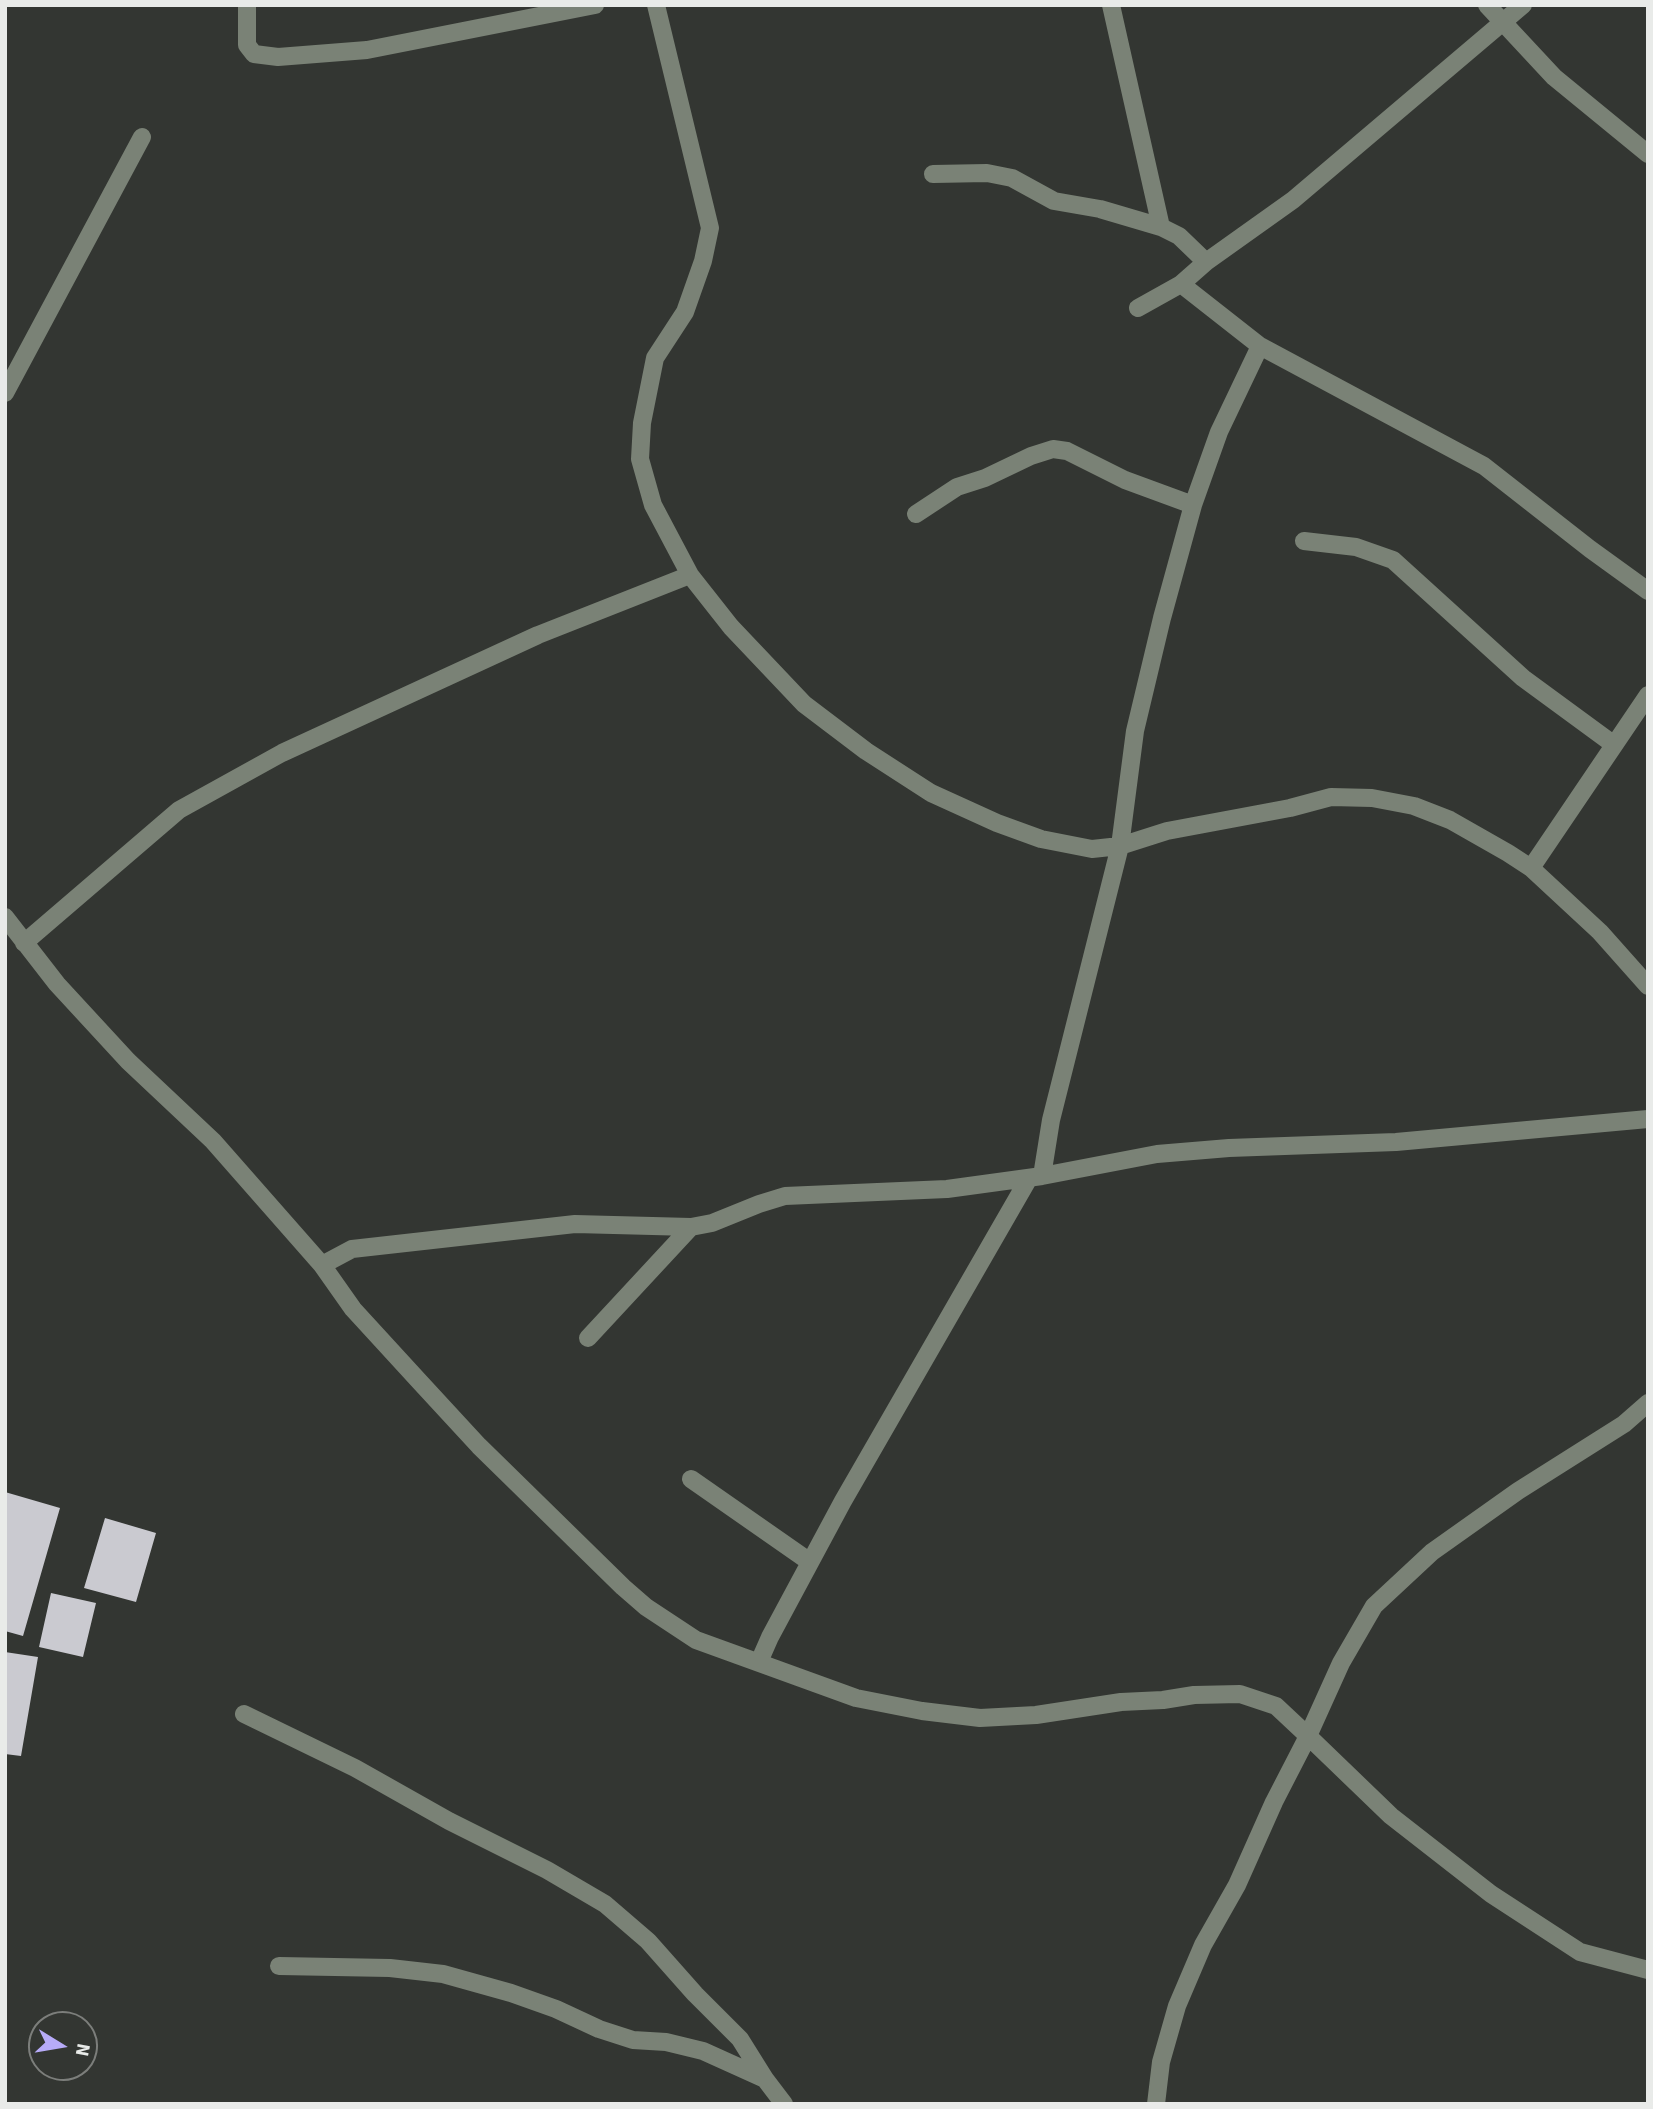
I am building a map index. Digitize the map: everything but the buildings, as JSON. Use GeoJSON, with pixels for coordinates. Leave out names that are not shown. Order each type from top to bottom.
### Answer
{"type":"FeatureCollection","features":[{"type":"Feature","properties":{"kind":"street"},"geometry":{"type":"LineString","coordinates":[[247,5],[247,45],[254,54],[278,57],[367,50],[595,5]]}},
{"type":"Feature","properties":{"kind":"street"},"geometry":{"type":"LineString","coordinates":[[656,5],[710,229],[703,261],[685,312],[655,358],[642,423],[640,459],[653,505],[690,575],[731,626],[804,704],[866,751],[931,793],[1041,839],[1092,849],[1120,846],[1167,831],[1331,797],[1373,799],[1414,806],[1450,820],[1531,869],[1600,932],[1648,986]]}},
{"type":"Feature","properties":{"kind":"street"},"geometry":{"type":"LineString","coordinates":[[1111,5],[1161,227]]}},
{"type":"Feature","properties":{"kind":"street"},"geometry":{"type":"LineString","coordinates":[[1487,5],[1554,78],[1648,154]]}},
{"type":"Feature","properties":{"kind":"street"},"geometry":{"type":"LineString","coordinates":[[1138,308],[1181,284],[1206,262],[1293,200],[1523,5]]}},
{"type":"Feature","properties":{"kind":"street"},"geometry":{"type":"LineString","coordinates":[[5,393],[142,137]]}},
{"type":"Feature","properties":{"kind":"street"},"geometry":{"type":"LineString","coordinates":[[933,174],[987,173],[1012,178],[1054,201],[1100,209],[1161,227],[1179,236],[1206,262]]}},
{"type":"Feature","properties":{"kind":"street"},"geometry":{"type":"LineString","coordinates":[[1181,284],[1260,346],[1484,466],[1590,550],[1648,591]]}},
{"type":"Feature","properties":{"kind":"street"},"geometry":{"type":"LineString","coordinates":[[758,1662],[810,1562],[1035,1177],[1120,846],[1135,731],[1162,618],[1193,505],[1219,432],[1260,346]]}},
{"type":"Feature","properties":{"kind":"street"},"geometry":{"type":"LineString","coordinates":[[916,514],[957,487],[1053,449],[1067,451],[1125,480],[1193,505]]}},
{"type":"Feature","properties":{"kind":"street"},"geometry":{"type":"LineString","coordinates":[[1304,541],[1356,547],[1393,560],[1523,678],[1613,744]]}},
{"type":"Feature","properties":{"kind":"street"},"geometry":{"type":"LineString","coordinates":[[24,943],[179,810],[282,753],[538,635],[690,575]]}},
{"type":"Feature","properties":{"kind":"street"},"geometry":{"type":"LineString","coordinates":[[1531,869],[1648,695]]}},
{"type":"Feature","properties":{"kind":"street"},"geometry":{"type":"LineString","coordinates":[[5,917],[57,984],[128,1060],[213,1141],[322,1265],[353,1309],[479,1446],[622,1587],[646,1607],[696,1640],[856,1698],[922,1711],[980,1718],[1036,1715],[1121,1702],[1194,1695],[1240,1694],[1276,1706],[1391,1816],[1491,1894],[1580,1952],[1648,1970]]}},
{"type":"Feature","properties":{"kind":"street"},"geometry":{"type":"LineString","coordinates":[[322,1265],[352,1249],[575,1224],[691,1227],[712,1223],[785,1196],[947,1189],[1035,1177],[1157,1154],[1230,1148],[1396,1142],[1648,1119]]}},
{"type":"Feature","properties":{"kind":"street"},"geometry":{"type":"LineString","coordinates":[[588,1338],[691,1227]]}},
{"type":"Feature","properties":{"kind":"street"},"geometry":{"type":"LineString","coordinates":[[1156,2104],[1161,2062],[1177,2006],[1203,1945],[1237,1885],[1341,1663],[1374,1606],[1432,1552],[1518,1491],[1623,1424],[1648,1403]]}},
{"type":"Feature","properties":{"kind":"street"},"geometry":{"type":"LineString","coordinates":[[691,1479],[810,1562]]}},
{"type":"Feature","properties":{"kind":"street"},"geometry":{"type":"LineString","coordinates":[[244,1714],[355,1768],[606,1904],[648,1941],[740,2039],[784,2104]]}},
{"type":"Feature","properties":{"kind":"street"},"geometry":{"type":"LineString","coordinates":[[279,1966],[390,1968],[443,1974],[511,1993],[556,2009],[598,2029],[633,2040],[666,2042],[703,2051],[765,2079]]}}]}
